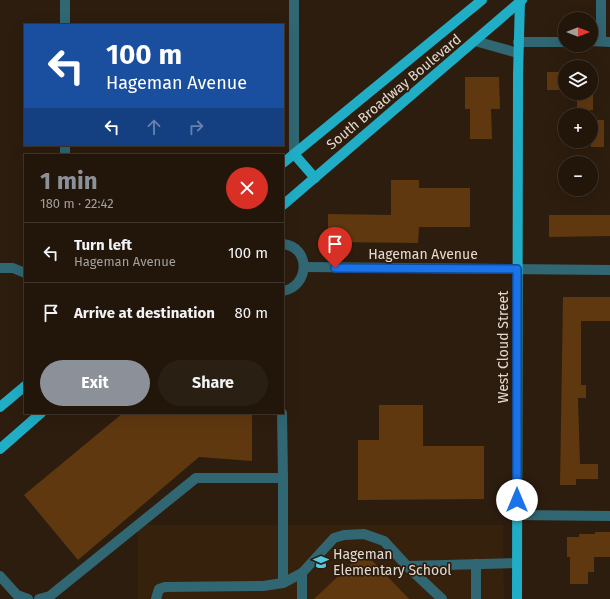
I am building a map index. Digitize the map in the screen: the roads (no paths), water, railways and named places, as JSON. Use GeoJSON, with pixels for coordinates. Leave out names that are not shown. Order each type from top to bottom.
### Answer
{"type":"FeatureCollection","features":[{"type":"Feature","properties":{"kind":"main road","name":"South Broadway Boulevard"},"geometry":{"type":"LineString","coordinates":[[284,162],[482,0]]}},
{"type":"Feature","properties":{"kind":"main road","name":"South Broadway Boulevard"},"geometry":{"type":"LineString","coordinates":[[284,204],[521,0]]}},
{"type":"Feature","properties":{"kind":"main road","name":"West Cloud Street"},"geometry":{"type":"LineString","coordinates":[[517,599],[518,42],[521,0]]}},
{"type":"Feature","properties":{"kind":"main road"},"geometry":{"type":"LineString","coordinates":[[294,154],[315,178]]}},
{"type":"Feature","properties":{"kind":"main road"},"geometry":{"type":"LineString","coordinates":[[0,407],[24,387]]}},
{"type":"Feature","properties":{"kind":"main road"},"geometry":{"type":"LineString","coordinates":[[0,449],[40,414]]}},
{"type":"Feature","properties":{"kind":"street"},"geometry":{"type":"LineString","coordinates":[[65,0],[65,24]]}},
{"type":"Feature","properties":{"kind":"street"},"geometry":{"type":"LineString","coordinates":[[294,0],[294,154]]}},
{"type":"Feature","properties":{"kind":"street"},"geometry":{"type":"LineString","coordinates":[[601,0],[601,41]]}},
{"type":"Feature","properties":{"kind":"street"},"geometry":{"type":"LineString","coordinates":[[475,41],[518,53]]}},
{"type":"Feature","properties":{"kind":"street"},"geometry":{"type":"LineString","coordinates":[[518,42],[558,42]]}},
{"type":"Feature","properties":{"kind":"street"},"geometry":{"type":"LineString","coordinates":[[284,244],[294,248],[300,253],[305,268],[300,281],[295,287],[284,291]]}},
{"type":"Feature","properties":{"kind":"street"},"geometry":{"type":"LineString","coordinates":[[0,268],[13,268],[24,273]]}},
{"type":"Feature","properties":{"kind":"street","name":"Hageman Avenue"},"geometry":{"type":"LineString","coordinates":[[305,268],[610,270]]}},
{"type":"Feature","properties":{"kind":"street"},"geometry":{"type":"LineString","coordinates":[[282,414],[283,583]]}},
{"type":"Feature","properties":{"kind":"street"},"geometry":{"type":"LineString","coordinates":[[39,599],[50,596],[196,478],[283,478]]}},
{"type":"Feature","properties":{"kind":"street"},"geometry":{"type":"LineString","coordinates":[[517,515],[610,516]]}},
{"type":"Feature","properties":{"kind":"street"},"geometry":{"type":"LineString","coordinates":[[156,599],[159,589],[165,587],[263,586],[283,583],[302,573],[334,538],[344,535],[364,534],[384,541],[407,566],[442,599]]}},
{"type":"Feature","properties":{"kind":"street"},"geometry":{"type":"LineString","coordinates":[[407,566],[517,563]]}},
{"type":"Feature","properties":{"kind":"street"},"geometry":{"type":"LineString","coordinates":[[476,564],[476,599]]}},
{"type":"Feature","properties":{"kind":"street"},"geometry":{"type":"LineString","coordinates":[[302,573],[302,599]]}},
{"type":"Feature","properties":{"kind":"street"},"geometry":{"type":"LineString","coordinates":[[0,576],[17,595],[28,599]]}},
{"type":"Feature","properties":{"kind":"place","name":"Hageman Elementary School"},"geometry":{"type":"Point","coordinates":[321,562]}}]}
